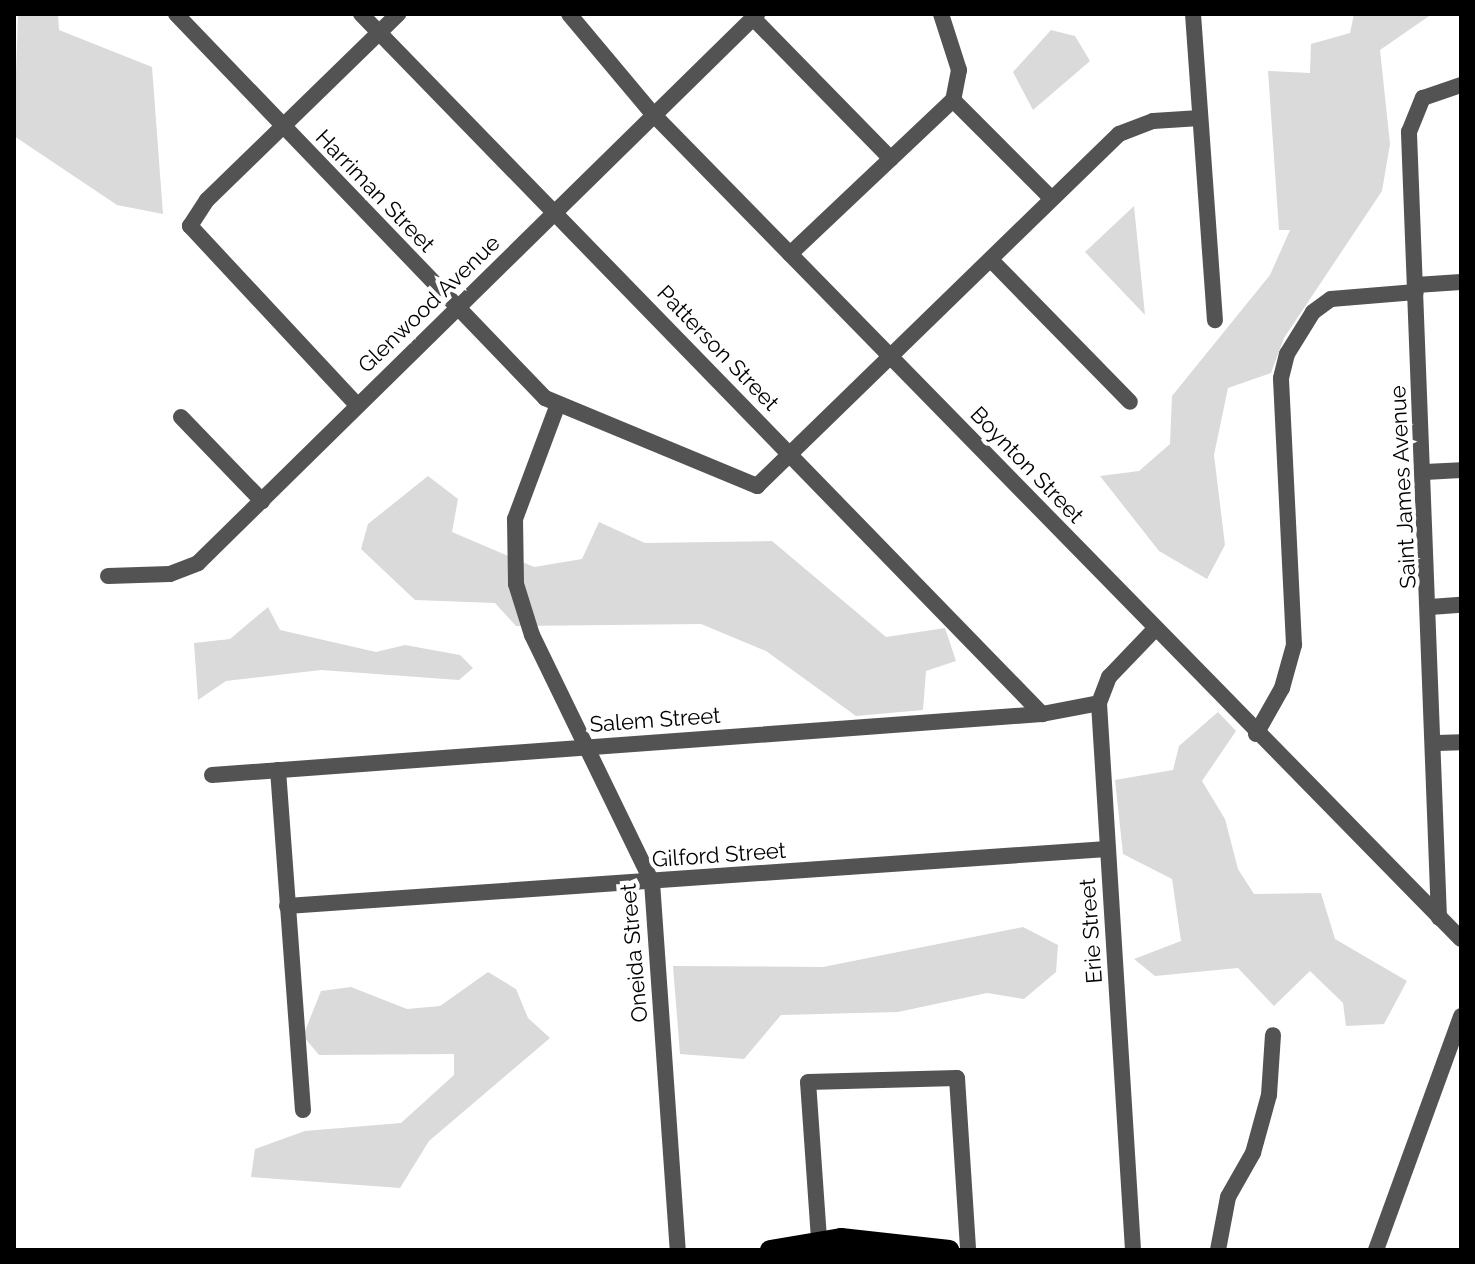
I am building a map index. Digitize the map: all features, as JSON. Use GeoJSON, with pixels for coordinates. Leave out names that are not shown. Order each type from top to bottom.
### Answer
{"type":"FeatureCollection","features":[{"type":"Feature","properties":{"kind":"main road"},"geometry":{"type":"LineString","coordinates":[[770,1250],[819,1239],[949,1250]]}},
{"type":"Feature","properties":{"kind":"street","name":"Harriman Street"},"geometry":{"type":"LineString","coordinates":[[176,14],[281,127],[558,404],[744,483],[765,483],[791,455]]}},
{"type":"Feature","properties":{"kind":"street","name":"Patterson Street"},"geometry":{"type":"LineString","coordinates":[[361,14],[1042,714]]}},
{"type":"Feature","properties":{"kind":"street"},"geometry":{"type":"LineString","coordinates":[[357,405],[190,226],[281,127],[398,14]]}},
{"type":"Feature","properties":{"kind":"street","name":"Boynton Street"},"geometry":{"type":"LineString","coordinates":[[569,14],[652,113],[1256,734],[1461,939]]}},
{"type":"Feature","properties":{"kind":"street"},"geometry":{"type":"LineString","coordinates":[[790,254],[953,100],[959,70],[941,14]]}},
{"type":"Feature","properties":{"kind":"street"},"geometry":{"type":"LineString","coordinates":[[1193,14],[1215,320]]}},
{"type":"Feature","properties":{"kind":"street"},"geometry":{"type":"LineString","coordinates":[[755,16],[891,159]]}},
{"type":"Feature","properties":{"kind":"street","name":"Glenwood Avenue"},"geometry":{"type":"LineString","coordinates":[[108,576],[184,570],[262,501],[652,113],[755,16]]}},
{"type":"Feature","properties":{"kind":"street","name":"Saint James Avenue"},"geometry":{"type":"LineString","coordinates":[[1439,918],[1437,743],[1416,288],[1413,112],[1440,89],[1461,85]]}},
{"type":"Feature","properties":{"kind":"street"},"geometry":{"type":"LineString","coordinates":[[953,100],[1051,198]]}},
{"type":"Feature","properties":{"kind":"street"},"geometry":{"type":"LineString","coordinates":[[791,455],[992,261],[1051,198],[1134,125],[1200,118]]}},
{"type":"Feature","properties":{"kind":"street"},"geometry":{"type":"LineString","coordinates":[[992,261],[1130,402]]}},
{"type":"Feature","properties":{"kind":"street"},"geometry":{"type":"LineString","coordinates":[[1256,734],[1282,688],[1294,645],[1281,378],[1287,354],[1313,312],[1331,299],[1461,282]]}},
{"type":"Feature","properties":{"kind":"street","name":"Oneida Street"},"geometry":{"type":"LineString","coordinates":[[558,404],[518,505],[512,550],[532,635],[652,882],[678,1250]]}},
{"type":"Feature","properties":{"kind":"street"},"geometry":{"type":"LineString","coordinates":[[181,417],[262,501]]}},
{"type":"Feature","properties":{"kind":"street"},"geometry":{"type":"LineString","coordinates":[[1425,472],[1461,470]]}},
{"type":"Feature","properties":{"kind":"street"},"geometry":{"type":"LineString","coordinates":[[1430,607],[1461,605]]}},
{"type":"Feature","properties":{"kind":"street"},"geometry":{"type":"LineString","coordinates":[[1099,703],[1109,677],[1155,629]]}},
{"type":"Feature","properties":{"kind":"street","name":"Salem Street"},"geometry":{"type":"LineString","coordinates":[[212,775],[1042,714],[1099,703]]}},
{"type":"Feature","properties":{"kind":"street","name":"Erie Street"},"geometry":{"type":"LineString","coordinates":[[1099,703],[1133,1250]]}},
{"type":"Feature","properties":{"kind":"street"},"geometry":{"type":"LineString","coordinates":[[1437,743],[1461,742]]}},
{"type":"Feature","properties":{"kind":"street"},"geometry":{"type":"LineString","coordinates":[[278,770],[303,1110]]}},
{"type":"Feature","properties":{"kind":"street","name":"Gilford Street"},"geometry":{"type":"LineString","coordinates":[[287,906],[1107,849]]}},
{"type":"Feature","properties":{"kind":"street"},"geometry":{"type":"LineString","coordinates":[[1376,1250],[1461,1016]]}},
{"type":"Feature","properties":{"kind":"street"},"geometry":{"type":"LineString","coordinates":[[1218,1250],[1228,1197],[1253,1153],[1269,1095],[1273,1035]]}},
{"type":"Feature","properties":{"kind":"street"},"geometry":{"type":"LineString","coordinates":[[819,1239],[808,1082],[957,1078],[968,1250]]}},
{"type":"Feature","properties":{"kind":"shaded area"},"geometry":{"type":"Polygon","coordinates":[[[18,14],[58,14],[59,30],[152,67],[163,214],[117,205],[14,136],[18,14]]]}},
{"type":"Feature","properties":{"kind":"shaded area"},"geometry":{"type":"Polygon","coordinates":[[[1354,14],[1432,14],[1380,50],[1390,144],[1382,191],[1284,338],[1271,373],[1228,388],[1214,455],[1225,545],[1207,579],[1159,551],[1100,476],[1139,471],[1170,444],[1172,396],[1270,275],[1290,230],[1279,230],[1268,71],[1310,73],[1311,44],[1350,33],[1354,14]]]}},
{"type":"Feature","properties":{"kind":"shaded area"},"geometry":{"type":"Polygon","coordinates":[[[1051,30],[1075,36],[1090,61],[1033,110],[1013,72],[1051,30]]]}},
{"type":"Feature","properties":{"kind":"shaded area"},"geometry":{"type":"Polygon","coordinates":[[[1134,206],[1145,315],[1085,252],[1134,206]]]}},
{"type":"Feature","properties":{"kind":"shaded area"},"geometry":{"type":"Polygon","coordinates":[[[428,476],[458,499],[452,532],[534,567],[582,559],[599,522],[645,543],[772,541],[886,637],[945,628],[956,661],[926,671],[923,710],[856,716],[766,651],[701,624],[516,626],[495,603],[415,600],[361,549],[368,524],[428,476]]]}},
{"type":"Feature","properties":{"kind":"shaded area"},"geometry":{"type":"Polygon","coordinates":[[[268,607],[280,630],[376,652],[405,645],[460,655],[473,668],[459,680],[321,670],[226,681],[198,700],[194,643],[230,639],[268,607]]]}},
{"type":"Feature","properties":{"kind":"shaded area"},"geometry":{"type":"Polygon","coordinates":[[[1218,712],[1236,731],[1202,781],[1225,819],[1238,869],[1254,894],[1321,893],[1335,939],[1407,981],[1384,1024],[1346,1026],[1343,1003],[1310,971],[1274,1006],[1238,968],[1155,976],[1134,959],[1181,941],[1172,879],[1123,854],[1115,780],[1173,770],[1179,746],[1218,712]]]}},
{"type":"Feature","properties":{"kind":"shaded area"},"geometry":{"type":"Polygon","coordinates":[[[1023,927],[1058,945],[1056,972],[1024,999],[987,993],[898,1012],[781,1015],[744,1059],[680,1054],[673,966],[823,967],[1023,927]]]}},
{"type":"Feature","properties":{"kind":"shaded area"},"geometry":{"type":"Polygon","coordinates":[[[488,972],[516,989],[528,1018],[550,1038],[429,1141],[400,1188],[251,1177],[255,1149],[305,1131],[401,1123],[454,1075],[454,1054],[319,1055],[303,1036],[321,991],[351,987],[407,1009],[440,1006],[488,972]]]}}]}
